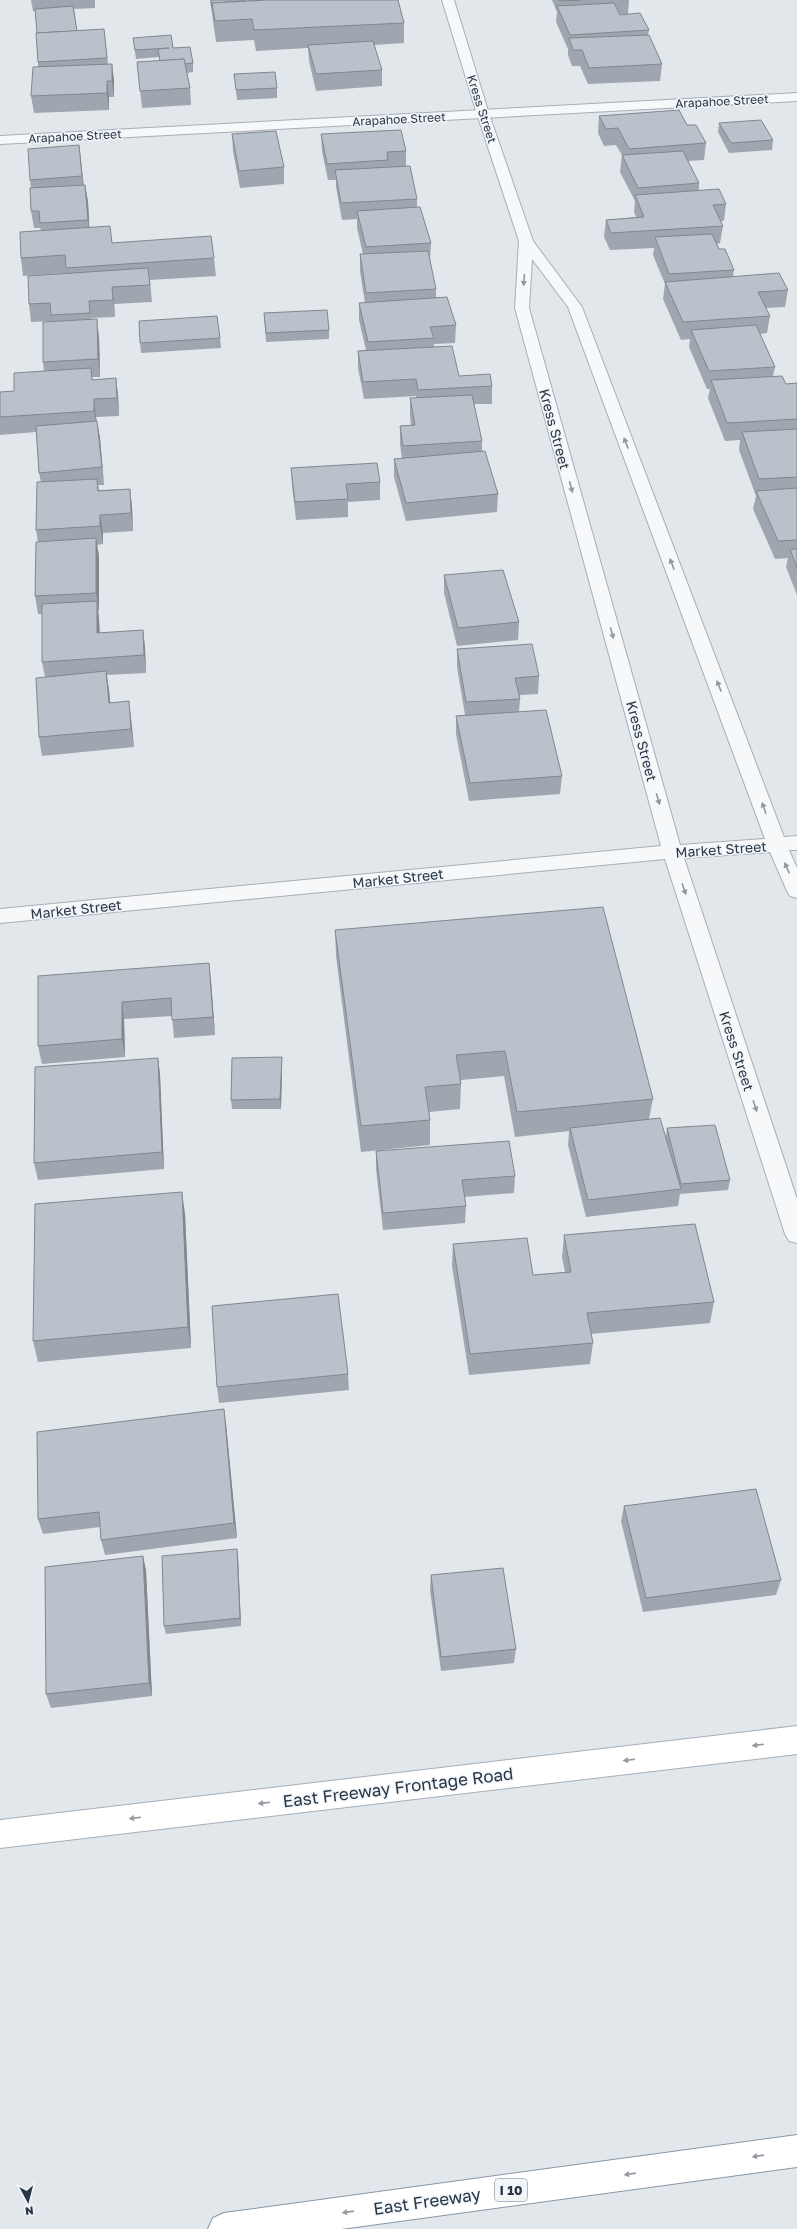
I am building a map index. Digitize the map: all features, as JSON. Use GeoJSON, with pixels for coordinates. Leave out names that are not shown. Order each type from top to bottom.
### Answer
{"type":"FeatureCollection","features":[{"type":"Feature","properties":{"kind":"main road","name":"East Freeway Frontage Road"},"geometry":{"type":"LineString","coordinates":[[0,1834],[797,1740]]}},
{"type":"Feature","properties":{"kind":"main road","name":"East Freeway"},"geometry":{"type":"LineString","coordinates":[[224,2229],[797,2151]]}},
{"type":"Feature","properties":{"kind":"street","name":"Kress Street"},"geometry":{"type":"LineString","coordinates":[[448,0],[483,114],[526,241],[575,307],[758,790],[777,844],[797,891]]}},
{"type":"Feature","properties":{"kind":"street","name":"Arapahoe Street"},"geometry":{"type":"LineString","coordinates":[[0,140],[797,97]]}},
{"type":"Feature","properties":{"kind":"street","name":"Kress Street"},"geometry":{"type":"LineString","coordinates":[[526,241],[522,308],[672,852],[797,1234]]}},
{"type":"Feature","properties":{"kind":"street","name":"Market Street"},"geometry":{"type":"LineString","coordinates":[[0,916],[672,852],[797,842]]}},
{"type":"Feature","properties":{"kind":"building"},"geometry":{"type":"Polygon","coordinates":[[[211,0],[245,1],[212,3],[212,7],[211,0]]]}},
{"type":"Feature","properties":{"kind":"building"},"geometry":{"type":"Polygon","coordinates":[[[267,0],[398,0],[404,23],[254,30],[252,19],[215,21],[212,3],[267,0]]]}},
{"type":"Feature","properties":{"kind":"building"},"geometry":{"type":"Polygon","coordinates":[[[559,0],[581,0],[560,1],[559,0]]]}},
{"type":"Feature","properties":{"kind":"building"},"geometry":{"type":"Polygon","coordinates":[[[614,3],[620,15],[640,13],[649,30],[570,35],[557,6],[614,3]]]}},
{"type":"Feature","properties":{"kind":"building"},"geometry":{"type":"Polygon","coordinates":[[[73,6],[77,31],[37,33],[35,9],[73,6]]]}},
{"type":"Feature","properties":{"kind":"building"},"geometry":{"type":"Polygon","coordinates":[[[104,29],[107,58],[38,62],[36,33],[104,29]]]}},
{"type":"Feature","properties":{"kind":"building"},"geometry":{"type":"Polygon","coordinates":[[[171,35],[173,48],[190,47],[193,63],[185,64],[184,59],[160,61],[158,49],[169,48],[135,50],[133,38],[171,35]]]}},
{"type":"Feature","properties":{"kind":"building"},"geometry":{"type":"Polygon","coordinates":[[[649,35],[662,64],[589,68],[582,50],[573,50],[569,38],[649,35]]]}},
{"type":"Feature","properties":{"kind":"building"},"geometry":{"type":"Polygon","coordinates":[[[373,41],[382,70],[316,74],[308,45],[373,41]]]}},
{"type":"Feature","properties":{"kind":"building"},"geometry":{"type":"Polygon","coordinates":[[[184,59],[190,88],[140,91],[137,62],[184,59]]]}},
{"type":"Feature","properties":{"kind":"building"},"geometry":{"type":"Polygon","coordinates":[[[112,64],[112,81],[107,81],[107,93],[31,96],[33,67],[112,64]]]}},
{"type":"Feature","properties":{"kind":"building"},"geometry":{"type":"Polygon","coordinates":[[[275,72],[277,88],[236,90],[234,74],[275,72]]]}},
{"type":"Feature","properties":{"kind":"building"},"geometry":{"type":"Polygon","coordinates":[[[679,110],[687,125],[696,125],[706,143],[629,149],[618,128],[606,129],[599,116],[679,110]]]}},
{"type":"Feature","properties":{"kind":"building"},"geometry":{"type":"Polygon","coordinates":[[[761,120],[773,140],[731,143],[719,123],[761,120]]]}},
{"type":"Feature","properties":{"kind":"building"},"geometry":{"type":"Polygon","coordinates":[[[401,130],[406,151],[387,152],[388,160],[327,164],[321,134],[401,130]]]}},
{"type":"Feature","properties":{"kind":"building"},"geometry":{"type":"Polygon","coordinates":[[[276,131],[284,167],[239,171],[232,134],[276,131]]]}},
{"type":"Feature","properties":{"kind":"building"},"geometry":{"type":"Polygon","coordinates":[[[79,145],[82,176],[30,180],[28,149],[79,145]]]}},
{"type":"Feature","properties":{"kind":"building"},"geometry":{"type":"Polygon","coordinates":[[[683,151],[699,183],[638,188],[622,155],[683,151]]]}},
{"type":"Feature","properties":{"kind":"building"},"geometry":{"type":"Polygon","coordinates":[[[410,166],[417,199],[341,203],[335,170],[410,166]]]}},
{"type":"Feature","properties":{"kind":"building"},"geometry":{"type":"Polygon","coordinates":[[[85,185],[88,220],[40,223],[39,211],[31,211],[30,188],[85,185]]]}},
{"type":"Feature","properties":{"kind":"building"},"geometry":{"type":"Polygon","coordinates":[[[719,189],[726,204],[713,205],[723,226],[611,233],[606,220],[644,217],[635,195],[719,189]]]}},
{"type":"Feature","properties":{"kind":"building"},"geometry":{"type":"Polygon","coordinates":[[[420,207],[431,243],[366,247],[357,211],[420,207]]]}},
{"type":"Feature","properties":{"kind":"building"},"geometry":{"type":"Polygon","coordinates":[[[110,226],[112,243],[211,236],[214,258],[66,268],[65,255],[21,258],[20,232],[110,226]]]}},
{"type":"Feature","properties":{"kind":"building"},"geometry":{"type":"Polygon","coordinates":[[[712,234],[719,249],[725,249],[734,270],[669,274],[655,237],[712,234]]]}},
{"type":"Feature","properties":{"kind":"building"},"geometry":{"type":"Polygon","coordinates":[[[428,251],[436,289],[366,293],[360,254],[428,251]]]}},
{"type":"Feature","properties":{"kind":"building"},"geometry":{"type":"Polygon","coordinates":[[[148,268],[150,285],[112,287],[113,300],[89,301],[90,313],[51,315],[50,303],[29,304],[28,276],[148,268]]]}},
{"type":"Feature","properties":{"kind":"building"},"geometry":{"type":"Polygon","coordinates":[[[779,273],[788,290],[758,292],[770,316],[683,322],[665,282],[779,273]]]}},
{"type":"Feature","properties":{"kind":"building"},"geometry":{"type":"Polygon","coordinates":[[[447,297],[456,325],[430,327],[434,338],[368,342],[359,303],[447,297]]]}},
{"type":"Feature","properties":{"kind":"building"},"geometry":{"type":"Polygon","coordinates":[[[327,310],[329,330],[266,333],[264,313],[327,310]]]}},
{"type":"Feature","properties":{"kind":"building"},"geometry":{"type":"Polygon","coordinates":[[[217,316],[220,338],[140,343],[139,321],[217,316]]]}},
{"type":"Feature","properties":{"kind":"building"},"geometry":{"type":"Polygon","coordinates":[[[97,319],[98,359],[43,362],[43,322],[97,319]]]}},
{"type":"Feature","properties":{"kind":"building"},"geometry":{"type":"Polygon","coordinates":[[[756,325],[775,367],[709,371],[691,330],[756,325]]]}},
{"type":"Feature","properties":{"kind":"building"},"geometry":{"type":"Polygon","coordinates":[[[452,346],[459,376],[490,374],[492,386],[418,390],[416,379],[363,382],[358,351],[452,346]]]}},
{"type":"Feature","properties":{"kind":"building"},"geometry":{"type":"Polygon","coordinates":[[[91,368],[92,380],[116,378],[117,398],[94,399],[94,411],[0,417],[0,392],[14,391],[14,373],[91,368]]]}},
{"type":"Feature","properties":{"kind":"building"},"geometry":{"type":"Polygon","coordinates":[[[782,376],[786,384],[797,383],[797,419],[727,423],[711,380],[782,376]]]}},
{"type":"Feature","properties":{"kind":"building"},"geometry":{"type":"Polygon","coordinates":[[[472,395],[482,441],[403,446],[400,426],[415,425],[410,398],[472,395]]]}},
{"type":"Feature","properties":{"kind":"building"},"geometry":{"type":"Polygon","coordinates":[[[97,421],[102,467],[39,473],[36,426],[97,421]]]}},
{"type":"Feature","properties":{"kind":"building"},"geometry":{"type":"Polygon","coordinates":[[[797,429],[797,477],[759,479],[742,432],[797,429]]]}},
{"type":"Feature","properties":{"kind":"building"},"geometry":{"type":"Polygon","coordinates":[[[485,451],[498,494],[406,503],[394,459],[485,451]]]}},
{"type":"Feature","properties":{"kind":"building"},"geometry":{"type":"Polygon","coordinates":[[[377,463],[380,482],[346,484],[348,499],[295,502],[291,468],[377,463]]]}},
{"type":"Feature","properties":{"kind":"building"},"geometry":{"type":"Polygon","coordinates":[[[97,479],[98,491],[130,489],[131,513],[100,515],[100,526],[36,530],[37,482],[97,479]]]}},
{"type":"Feature","properties":{"kind":"building"},"geometry":{"type":"Polygon","coordinates":[[[797,488],[797,540],[778,541],[756,491],[797,488]]]}},
{"type":"Feature","properties":{"kind":"building"},"geometry":{"type":"Polygon","coordinates":[[[96,538],[96,593],[35,596],[36,542],[96,538]]]}},
{"type":"Feature","properties":{"kind":"building"},"geometry":{"type":"Polygon","coordinates":[[[790,549],[797,549],[797,568],[790,549]]]}},
{"type":"Feature","properties":{"kind":"building"},"geometry":{"type":"Polygon","coordinates":[[[503,570],[519,622],[458,628],[444,575],[503,570]]]}},
{"type":"Feature","properties":{"kind":"building"},"geometry":{"type":"Polygon","coordinates":[[[97,601],[97,633],[143,630],[144,655],[42,662],[42,604],[97,601]]]}},
{"type":"Feature","properties":{"kind":"building"},"geometry":{"type":"Polygon","coordinates":[[[532,644],[539,676],[515,678],[520,699],[466,702],[457,649],[532,644]]]}},
{"type":"Feature","properties":{"kind":"building"},"geometry":{"type":"Polygon","coordinates":[[[106,671],[109,703],[129,701],[131,729],[39,737],[36,678],[106,671]]]}},
{"type":"Feature","properties":{"kind":"building"},"geometry":{"type":"Polygon","coordinates":[[[546,710],[562,776],[470,783],[456,716],[546,710]]]}},
{"type":"Feature","properties":{"kind":"building"},"geometry":{"type":"Polygon","coordinates":[[[603,907],[653,1099],[517,1112],[505,1051],[456,1055],[461,1084],[425,1087],[430,1120],[361,1126],[335,930],[603,907]]]}},
{"type":"Feature","properties":{"kind":"building"},"geometry":{"type":"Polygon","coordinates":[[[209,963],[213,1017],[172,1020],[171,998],[122,1002],[122,1039],[38,1046],[38,976],[209,963]]]}},
{"type":"Feature","properties":{"kind":"building"},"geometry":{"type":"Polygon","coordinates":[[[282,1057],[280,1099],[231,1100],[232,1058],[282,1057]]]}},
{"type":"Feature","properties":{"kind":"building"},"geometry":{"type":"Polygon","coordinates":[[[158,1058],[162,1152],[34,1163],[35,1067],[158,1058]]]}},
{"type":"Feature","properties":{"kind":"building"},"geometry":{"type":"Polygon","coordinates":[[[660,1118],[681,1189],[588,1200],[570,1128],[660,1118]]]}},
{"type":"Feature","properties":{"kind":"building"},"geometry":{"type":"Polygon","coordinates":[[[715,1125],[730,1180],[681,1184],[667,1128],[715,1125]]]}},
{"type":"Feature","properties":{"kind":"building"},"geometry":{"type":"Polygon","coordinates":[[[509,1141],[515,1176],[462,1180],[466,1206],[383,1213],[376,1151],[509,1141]]]}},
{"type":"Feature","properties":{"kind":"building"},"geometry":{"type":"Polygon","coordinates":[[[182,1192],[188,1327],[33,1341],[35,1204],[182,1192]]]}},
{"type":"Feature","properties":{"kind":"building"},"geometry":{"type":"Polygon","coordinates":[[[695,1224],[714,1302],[587,1313],[593,1343],[470,1354],[453,1244],[527,1238],[533,1275],[571,1272],[564,1235],[695,1224]]]}},
{"type":"Feature","properties":{"kind":"building"},"geometry":{"type":"Polygon","coordinates":[[[338,1294],[348,1374],[217,1387],[212,1306],[338,1294]]]}},
{"type":"Feature","properties":{"kind":"building"},"geometry":{"type":"Polygon","coordinates":[[[224,1409],[234,1523],[101,1540],[99,1512],[38,1519],[37,1432],[224,1409]]]}},
{"type":"Feature","properties":{"kind":"building"},"geometry":{"type":"Polygon","coordinates":[[[756,1489],[781,1580],[646,1598],[624,1506],[756,1489]]]}},
{"type":"Feature","properties":{"kind":"building"},"geometry":{"type":"Polygon","coordinates":[[[237,1549],[240,1618],[164,1626],[162,1556],[237,1549]]]}},
{"type":"Feature","properties":{"kind":"building"},"geometry":{"type":"Polygon","coordinates":[[[143,1556],[149,1683],[46,1694],[45,1567],[143,1556]]]}},
{"type":"Feature","properties":{"kind":"building"},"geometry":{"type":"Polygon","coordinates":[[[503,1568],[516,1649],[441,1657],[431,1575],[503,1568]]]}}]}
